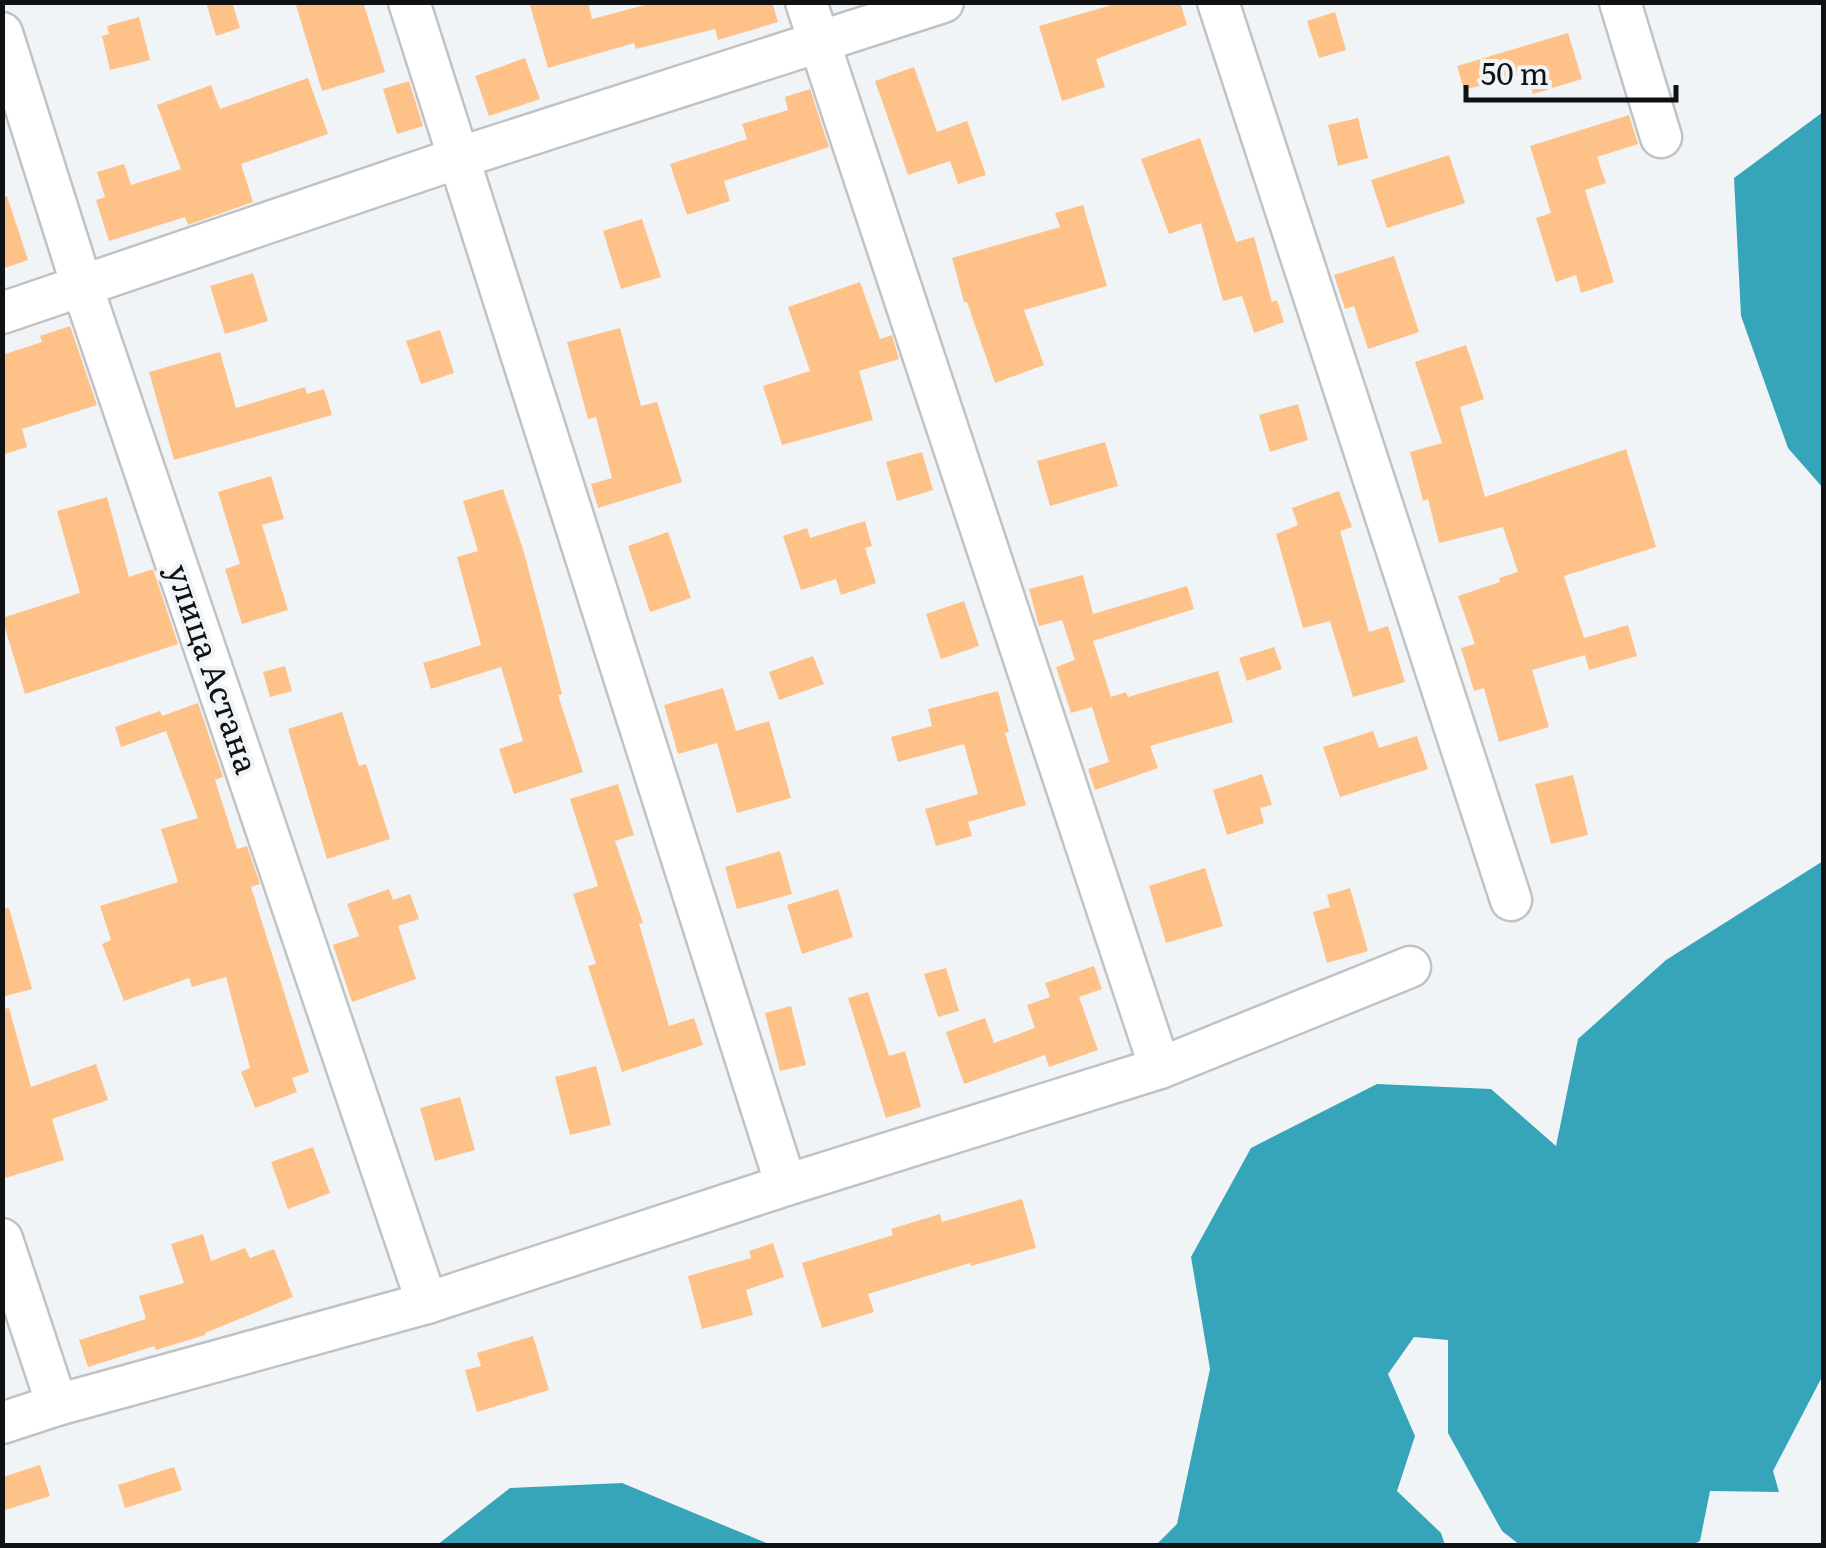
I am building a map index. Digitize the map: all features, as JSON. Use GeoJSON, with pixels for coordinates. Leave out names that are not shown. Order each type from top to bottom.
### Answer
{"type":"FeatureCollection","features":[{"type":"Feature","properties":{"kind":"street"},"geometry":{"type":"LineString","coordinates":[[409,2],[786,1185]]}},
{"type":"Feature","properties":{"kind":"street"},"geometry":{"type":"LineString","coordinates":[[806,2],[1160,1068]]}},
{"type":"Feature","properties":{"kind":"street"},"geometry":{"type":"LineString","coordinates":[[2,312],[458,158],[943,2]]}},
{"type":"Feature","properties":{"kind":"street"},"geometry":{"type":"LineString","coordinates":[[1218,2],[1511,900]]}},
{"type":"Feature","properties":{"kind":"street"},"geometry":{"type":"LineString","coordinates":[[1620,2],[1662,137]]}},
{"type":"Feature","properties":{"kind":"street","name":"улица Астана"},"geometry":{"type":"LineString","coordinates":[[2,33],[82,286],[427,1303]]}},
{"type":"Feature","properties":{"kind":"street"},"geometry":{"type":"LineString","coordinates":[[2,1424],[57,1405],[427,1303],[1160,1068],[1410,967]]}},
{"type":"Feature","properties":{"kind":"street"},"geometry":{"type":"LineString","coordinates":[[2,1239],[57,1405]]}},
{"type":"Feature","properties":{"kind":"water"},"geometry":{"type":"Polygon","coordinates":[[[1823,112],[1823,488],[1788,448],[1741,316],[1734,178],[1823,112]]]}},
{"type":"Feature","properties":{"kind":"water"},"geometry":{"type":"Polygon","coordinates":[[[1823,861],[1823,1375],[1773,1471],[1779,1492],[1710,1491],[1700,1541],[1692,1545],[1520,1545],[1502,1531],[1448,1433],[1448,1340],[1414,1337],[1388,1374],[1415,1436],[1397,1491],[1441,1533],[1445,1545],[1156,1545],[1177,1524],[1210,1369],[1191,1257],[1251,1148],[1377,1084],[1491,1089],[1556,1146],[1578,1039],[1666,960],[1823,861]]]}},
{"type":"Feature","properties":{"kind":"water"},"geometry":{"type":"Polygon","coordinates":[[[622,1483],[771,1545],[437,1545],[510,1488],[622,1483]]]}},
{"type":"Feature","properties":{"kind":"building"},"geometry":{"type":"Polygon","coordinates":[[[206,2],[232,2],[240,28],[216,36],[206,2]]]}},
{"type":"Feature","properties":{"kind":"building"},"geometry":{"type":"Polygon","coordinates":[[[295,2],[363,2],[385,72],[322,91],[295,2]]]}},
{"type":"Feature","properties":{"kind":"building"},"geometry":{"type":"Polygon","coordinates":[[[529,2],[588,2],[592,19],[656,2],[772,2],[778,22],[718,40],[715,29],[636,49],[634,43],[548,68],[529,2]]]}},
{"type":"Feature","properties":{"kind":"building"},"geometry":{"type":"Polygon","coordinates":[[[1122,2],[1180,2],[1187,25],[1096,59],[1105,87],[1062,101],[1039,26],[1122,2]]]}},
{"type":"Feature","properties":{"kind":"building"},"geometry":{"type":"Polygon","coordinates":[[[1335,12],[1346,50],[1319,58],[1307,21],[1335,12]]]}},
{"type":"Feature","properties":{"kind":"building"},"geometry":{"type":"Polygon","coordinates":[[[139,17],[150,60],[110,70],[102,36],[109,34],[107,26],[139,17]]]}},
{"type":"Feature","properties":{"kind":"building"},"geometry":{"type":"Polygon","coordinates":[[[1568,33],[1582,79],[1533,94],[1526,73],[1464,90],[1457,66],[1568,33]]]}},
{"type":"Feature","properties":{"kind":"building"},"geometry":{"type":"Polygon","coordinates":[[[525,58],[540,99],[489,116],[475,76],[525,58]]]}},
{"type":"Feature","properties":{"kind":"building"},"geometry":{"type":"Polygon","coordinates":[[[914,67],[937,132],[967,121],[986,175],[958,184],[950,161],[908,175],[875,81],[914,67]]]}},
{"type":"Feature","properties":{"kind":"building"},"geometry":{"type":"Polygon","coordinates":[[[308,78],[328,134],[241,164],[253,202],[188,225],[185,217],[109,241],[96,200],[105,197],[97,172],[124,164],[131,185],[181,169],[157,105],[211,85],[220,109],[308,78]]]}},
{"type":"Feature","properties":{"kind":"building"},"geometry":{"type":"Polygon","coordinates":[[[409,81],[423,126],[397,134],[383,89],[409,81]]]}},
{"type":"Feature","properties":{"kind":"building"},"geometry":{"type":"Polygon","coordinates":[[[810,89],[829,147],[724,181],[730,201],[687,215],[670,164],[747,139],[742,124],[788,110],[785,97],[810,89]]]}},
{"type":"Feature","properties":{"kind":"building"},"geometry":{"type":"Polygon","coordinates":[[[1629,115],[1638,144],[1597,157],[1606,183],[1585,190],[1614,282],[1581,293],[1576,275],[1556,282],[1536,218],[1551,213],[1530,146],[1629,115]]]}},
{"type":"Feature","properties":{"kind":"building"},"geometry":{"type":"Polygon","coordinates":[[[1358,118],[1368,158],[1338,166],[1328,125],[1358,118]]]}},
{"type":"Feature","properties":{"kind":"building"},"geometry":{"type":"Polygon","coordinates":[[[1200,138],[1236,242],[1254,237],[1272,302],[1277,300],[1284,322],[1254,333],[1242,296],[1223,301],[1201,223],[1169,234],[1141,159],[1200,138]]]}},
{"type":"Feature","properties":{"kind":"building"},"geometry":{"type":"Polygon","coordinates":[[[1449,155],[1465,203],[1387,228],[1371,180],[1449,155]]]}},
{"type":"Feature","properties":{"kind":"building"},"geometry":{"type":"Polygon","coordinates":[[[7,196],[28,260],[2,269],[2,197],[7,196]]]}},
{"type":"Feature","properties":{"kind":"building"},"geometry":{"type":"Polygon","coordinates":[[[1083,205],[1107,286],[1024,310],[1044,365],[995,383],[952,258],[1060,227],[1055,213],[1083,205]]]}},
{"type":"Feature","properties":{"kind":"building"},"geometry":{"type":"Polygon","coordinates":[[[642,219],[661,277],[621,289],[603,231],[642,219]]]}},
{"type":"Feature","properties":{"kind":"building"},"geometry":{"type":"Polygon","coordinates":[[[1394,256],[1419,332],[1368,349],[1354,306],[1345,309],[1334,275],[1394,256]]]}},
{"type":"Feature","properties":{"kind":"building"},"geometry":{"type":"Polygon","coordinates":[[[253,273],[268,321],[225,334],[210,286],[253,273]]]}},
{"type":"Feature","properties":{"kind":"building"},"geometry":{"type":"Polygon","coordinates":[[[860,282],[880,339],[892,335],[899,359],[859,371],[873,420],[782,445],[763,386],[810,371],[788,307],[860,282]]]}},
{"type":"Feature","properties":{"kind":"building"},"geometry":{"type":"Polygon","coordinates":[[[70,326],[97,405],[22,429],[27,447],[2,455],[2,355],[42,342],[40,336],[70,326]]]}},
{"type":"Feature","properties":{"kind":"building"},"geometry":{"type":"Polygon","coordinates":[[[620,328],[641,406],[657,402],[682,482],[598,508],[591,484],[612,478],[596,417],[588,419],[567,342],[620,328]]]}},
{"type":"Feature","properties":{"kind":"building"},"geometry":{"type":"Polygon","coordinates":[[[440,330],[454,373],[421,384],[406,341],[440,330]]]}},
{"type":"Feature","properties":{"kind":"building"},"geometry":{"type":"Polygon","coordinates":[[[1466,345],[1484,399],[1460,407],[1485,497],[1626,449],[1656,547],[1564,576],[1584,638],[1628,625],[1637,656],[1589,670],[1585,655],[1532,670],[1549,727],[1499,742],[1484,688],[1474,691],[1461,648],[1475,644],[1458,596],[1518,572],[1503,527],[1439,543],[1410,452],[1442,443],[1415,362],[1466,345]]]}},
{"type":"Feature","properties":{"kind":"building"},"geometry":{"type":"Polygon","coordinates":[[[220,352],[236,408],[305,387],[307,394],[324,389],[332,415],[174,460],[149,372],[220,352]]]}},
{"type":"Feature","properties":{"kind":"building"},"geometry":{"type":"Polygon","coordinates":[[[1298,404],[1308,440],[1270,452],[1259,415],[1298,404]]]}},
{"type":"Feature","properties":{"kind":"building"},"geometry":{"type":"Polygon","coordinates":[[[1105,442],[1118,486],[1050,506],[1037,461],[1105,442]]]}},
{"type":"Feature","properties":{"kind":"building"},"geometry":{"type":"Polygon","coordinates":[[[922,452],[933,490],[897,501],[886,462],[922,452]]]}},
{"type":"Feature","properties":{"kind":"building"},"geometry":{"type":"Polygon","coordinates":[[[271,476],[284,519],[262,525],[288,610],[242,624],[225,569],[240,564],[218,492],[271,476]]]}},
{"type":"Feature","properties":{"kind":"building"},"geometry":{"type":"Polygon","coordinates":[[[503,489],[562,694],[558,695],[583,772],[514,794],[499,749],[523,741],[501,667],[431,689],[423,663],[481,645],[457,557],[478,551],[463,501],[503,489]]]}},
{"type":"Feature","properties":{"kind":"building"},"geometry":{"type":"Polygon","coordinates":[[[1339,491],[1352,527],[1340,531],[1369,632],[1388,626],[1405,682],[1353,697],[1330,621],[1303,628],[1276,534],[1298,525],[1292,508],[1339,491]]]}},
{"type":"Feature","properties":{"kind":"building"},"geometry":{"type":"Polygon","coordinates":[[[107,497],[129,577],[153,569],[178,644],[25,694],[2,618],[80,593],[57,511],[107,497]]]}},
{"type":"Feature","properties":{"kind":"building"},"geometry":{"type":"Polygon","coordinates":[[[865,521],[872,546],[865,548],[876,583],[841,595],[836,579],[801,590],[783,536],[807,528],[810,538],[865,521]]]}},
{"type":"Feature","properties":{"kind":"building"},"geometry":{"type":"Polygon","coordinates":[[[668,532],[691,598],[650,612],[628,546],[668,532]]]}},
{"type":"Feature","properties":{"kind":"building"},"geometry":{"type":"Polygon","coordinates":[[[1083,575],[1093,614],[1187,586],[1194,609],[1093,641],[1111,697],[1126,692],[1128,697],[1218,671],[1233,722],[1150,746],[1158,768],[1095,790],[1088,769],[1109,762],[1092,707],[1071,713],[1056,667],[1075,660],[1062,620],[1039,626],[1029,589],[1083,575]]]}},
{"type":"Feature","properties":{"kind":"building"},"geometry":{"type":"Polygon","coordinates":[[[964,601],[979,646],[941,659],[926,614],[964,601]]]}},
{"type":"Feature","properties":{"kind":"building"},"geometry":{"type":"Polygon","coordinates":[[[1274,647],[1282,669],[1247,681],[1239,658],[1274,647]]]}},
{"type":"Feature","properties":{"kind":"building"},"geometry":{"type":"Polygon","coordinates":[[[813,656],[824,684],[779,700],[769,672],[813,656]]]}},
{"type":"Feature","properties":{"kind":"building"},"geometry":{"type":"Polygon","coordinates":[[[285,666],[292,691],[270,697],[263,672],[285,666]]]}},
{"type":"Feature","properties":{"kind":"building"},"geometry":{"type":"Polygon","coordinates":[[[723,688],[736,731],[769,721],[791,798],[737,813],[717,743],[678,754],[664,705],[723,688]]]}},
{"type":"Feature","properties":{"kind":"building"},"geometry":{"type":"Polygon","coordinates":[[[998,691],[1009,732],[1005,733],[1026,805],[968,822],[972,836],[936,846],[925,809],[978,794],[964,744],[898,762],[891,737],[932,726],[928,709],[998,691]]]}},
{"type":"Feature","properties":{"kind":"building"},"geometry":{"type":"Polygon","coordinates":[[[198,703],[223,777],[215,780],[237,849],[247,846],[260,884],[251,887],[309,1072],[292,1078],[297,1092],[255,1108],[241,1072],[250,1068],[226,977],[192,987],[189,978],[124,1001],[102,944],[111,940],[100,906],[178,882],[161,829],[198,818],[166,731],[121,747],[115,727],[198,703]]]}},
{"type":"Feature","properties":{"kind":"building"},"geometry":{"type":"Polygon","coordinates":[[[342,712],[359,766],[366,764],[390,839],[327,859],[288,729],[342,712]]]}},
{"type":"Feature","properties":{"kind":"building"},"geometry":{"type":"Polygon","coordinates":[[[1373,731],[1379,748],[1417,736],[1428,769],[1340,797],[1323,747],[1373,731]]]}},
{"type":"Feature","properties":{"kind":"building"},"geometry":{"type":"Polygon","coordinates":[[[1262,774],[1272,805],[1260,808],[1264,823],[1227,835],[1213,790],[1262,774]]]}},
{"type":"Feature","properties":{"kind":"building"},"geometry":{"type":"Polygon","coordinates":[[[1573,775],[1588,835],[1551,844],[1535,784],[1573,775]]]}},
{"type":"Feature","properties":{"kind":"building"},"geometry":{"type":"Polygon","coordinates":[[[618,784],[634,835],[615,841],[643,923],[639,924],[669,1026],[694,1018],[703,1045],[622,1072],[588,966],[596,964],[573,894],[598,886],[570,799],[618,784]]]}},
{"type":"Feature","properties":{"kind":"building"},"geometry":{"type":"Polygon","coordinates":[[[780,851],[792,894],[737,909],[725,867],[780,851]]]}},
{"type":"Feature","properties":{"kind":"building"},"geometry":{"type":"Polygon","coordinates":[[[1205,868],[1223,926],[1166,943],[1149,886],[1205,868]]]}},
{"type":"Feature","properties":{"kind":"building"},"geometry":{"type":"Polygon","coordinates":[[[1350,888],[1368,951],[1327,963],[1313,912],[1330,907],[1327,895],[1350,888]]]}},
{"type":"Feature","properties":{"kind":"building"},"geometry":{"type":"Polygon","coordinates":[[[389,889],[393,900],[410,894],[419,919],[398,926],[416,979],[352,1002],[333,945],[359,936],[347,904],[389,889]]]}},
{"type":"Feature","properties":{"kind":"building"},"geometry":{"type":"Polygon","coordinates":[[[838,889],[853,937],[802,954],[787,905],[838,889]]]}},
{"type":"Feature","properties":{"kind":"building"},"geometry":{"type":"Polygon","coordinates":[[[9,908],[32,989],[2,997],[2,909],[9,908]]]}},
{"type":"Feature","properties":{"kind":"building"},"geometry":{"type":"Polygon","coordinates":[[[1094,966],[1102,989],[1079,997],[1098,1050],[1049,1067],[1045,1055],[964,1084],[946,1032],[985,1018],[994,1043],[1035,1028],[1027,1005],[1050,997],[1045,983],[1094,966]]]}},
{"type":"Feature","properties":{"kind":"building"},"geometry":{"type":"Polygon","coordinates":[[[946,968],[959,1011],[938,1017],[924,974],[946,968]]]}},
{"type":"Feature","properties":{"kind":"building"},"geometry":{"type":"Polygon","coordinates":[[[868,992],[889,1056],[905,1051],[921,1107],[886,1118],[848,998],[868,992]]]}},
{"type":"Feature","properties":{"kind":"building"},"geometry":{"type":"Polygon","coordinates":[[[791,1006],[806,1065],[780,1071],[765,1013],[791,1006]]]}},
{"type":"Feature","properties":{"kind":"building"},"geometry":{"type":"Polygon","coordinates":[[[9,1008],[31,1087],[96,1064],[108,1100],[52,1119],[64,1160],[2,1179],[2,1009],[9,1008]]]}},
{"type":"Feature","properties":{"kind":"building"},"geometry":{"type":"Polygon","coordinates":[[[596,1066],[611,1125],[570,1135],[555,1077],[596,1066]]]}},
{"type":"Feature","properties":{"kind":"building"},"geometry":{"type":"Polygon","coordinates":[[[460,1097],[475,1150],[435,1161],[420,1108],[460,1097]]]}},
{"type":"Feature","properties":{"kind":"building"},"geometry":{"type":"Polygon","coordinates":[[[313,1147],[330,1193],[288,1209],[271,1162],[313,1147]]]}},
{"type":"Feature","properties":{"kind":"building"},"geometry":{"type":"Polygon","coordinates":[[[1022,1199],[1036,1248],[868,1294],[874,1312],[822,1328],[802,1263],[893,1235],[891,1229],[940,1214],[942,1222],[1022,1199]]]}},
{"type":"Feature","properties":{"kind":"building"},"geometry":{"type":"Polygon","coordinates":[[[203,1234],[211,1261],[245,1248],[250,1258],[274,1249],[293,1297],[205,1335],[88,1367],[79,1340],[146,1319],[139,1296],[184,1283],[171,1244],[203,1234]]]}},
{"type":"Feature","properties":{"kind":"building"},"geometry":{"type":"Polygon","coordinates":[[[773,1243],[784,1277],[746,1290],[753,1315],[702,1329],[688,1276],[751,1258],[749,1251],[773,1243]]]}},
{"type":"Feature","properties":{"kind":"building"},"geometry":{"type":"Polygon","coordinates":[[[533,1336],[549,1390],[477,1412],[465,1370],[481,1366],[477,1353],[533,1336]]]}},
{"type":"Feature","properties":{"kind":"building"},"geometry":{"type":"Polygon","coordinates":[[[40,1465],[50,1496],[2,1511],[3,1477],[40,1465]]]}},
{"type":"Feature","properties":{"kind":"building"},"geometry":{"type":"Polygon","coordinates":[[[174,1467],[182,1490],[125,1508],[118,1485],[174,1467]]]}}]}
